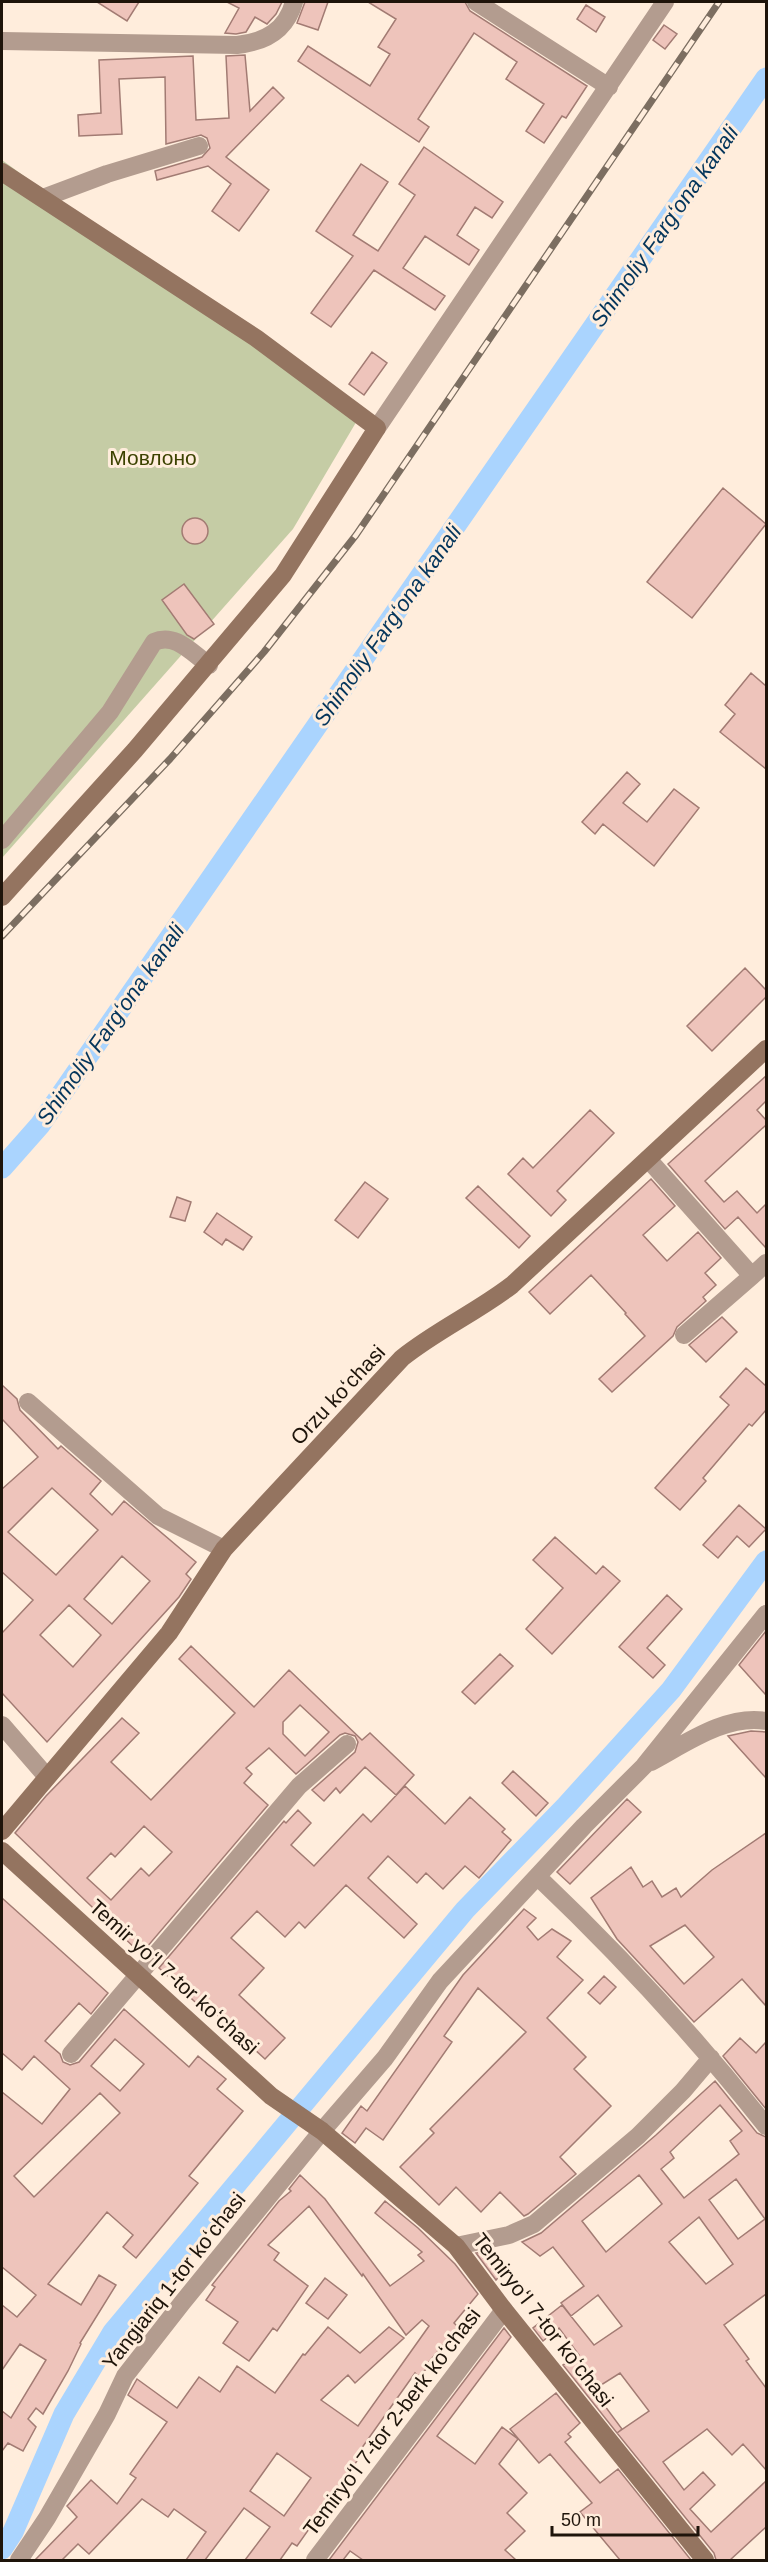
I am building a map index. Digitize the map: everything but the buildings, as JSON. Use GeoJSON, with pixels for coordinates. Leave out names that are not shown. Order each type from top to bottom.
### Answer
{"type":"FeatureCollection","features":[{"type":"Feature","properties":{"kind":"street"},"geometry":{"type":"LineString","coordinates":[[2,41],[252,43],[264,40],[278,30],[285,23],[294,2]]}},
{"type":"Feature","properties":{"kind":"street"},"geometry":{"type":"LineString","coordinates":[[476,2],[609,87]]}},
{"type":"Feature","properties":{"kind":"street"},"geometry":{"type":"LineString","coordinates":[[2,897],[208,665],[283,575],[377,428],[665,2]]}},
{"type":"Feature","properties":{"kind":"street"},"geometry":{"type":"LineString","coordinates":[[43,198],[107,174],[199,147]]}},
{"type":"Feature","properties":{"kind":"street"},"geometry":{"type":"LineString","coordinates":[[2,172],[256,338],[377,428]]}},
{"type":"Feature","properties":{"kind":"street"},"geometry":{"type":"LineString","coordinates":[[2,840],[110,712],[154,642],[167,638],[175,640],[208,665]]}},
{"type":"Feature","properties":{"kind":"street","name":"Orzu koʻchasi"},"geometry":{"type":"LineString","coordinates":[[2,1831],[169,1633],[224,1549],[402,1358],[512,1285],[766,1049]]}},
{"type":"Feature","properties":{"kind":"street"},"geometry":{"type":"LineString","coordinates":[[648,1159],[752,1276]]}},
{"type":"Feature","properties":{"kind":"street"},"geometry":{"type":"LineString","coordinates":[[684,1335],[766,1263]]}},
{"type":"Feature","properties":{"kind":"street"},"geometry":{"type":"LineString","coordinates":[[28,1402],[158,1516],[224,1549]]}},
{"type":"Feature","properties":{"kind":"street"},"geometry":{"type":"LineString","coordinates":[[644,1766],[766,1614]]}},
{"type":"Feature","properties":{"kind":"street"},"geometry":{"type":"LineString","coordinates":[[644,1766],[700,1736],[727,1725],[749,1718],[766,1721]]}},
{"type":"Feature","properties":{"kind":"street"},"geometry":{"type":"LineString","coordinates":[[2,1725],[47,1777]]}},
{"type":"Feature","properties":{"kind":"street"},"geometry":{"type":"LineString","coordinates":[[71,2054],[299,1786],[347,1744]]}},
{"type":"Feature","properties":{"kind":"street","name":"Yangiariq 1-tor koʻchasi"},"geometry":{"type":"LineString","coordinates":[[19,2560],[59,2498],[107,2414],[125,2376],[182,2303],[322,2131],[385,2058],[440,1982],[584,1826],[644,1766]]}},
{"type":"Feature","properties":{"kind":"street","name":"Temir yoʻl 7-tor koʻchasi"},"geometry":{"type":"LineString","coordinates":[[2,1851],[271,2096],[322,2131]]}},
{"type":"Feature","properties":{"kind":"street"},"geometry":{"type":"LineString","coordinates":[[538,1876],[602,1938],[711,2058],[766,2126]]}},
{"type":"Feature","properties":{"kind":"street"},"geometry":{"type":"LineString","coordinates":[[456,2246],[509,2235],[534,2224],[638,2136],[711,2058]]}},
{"type":"Feature","properties":{"kind":"street","name":"Temiryoʻl 7-tor koʻchasi"},"geometry":{"type":"LineString","coordinates":[[322,2131],[456,2246],[504,2310],[705,2560]]}},
{"type":"Feature","properties":{"kind":"street","name":"Temiryoʻl 7-tor 2-berk koʻchasi"},"geometry":{"type":"LineString","coordinates":[[315,2560],[504,2310]]}},
{"type":"Feature","properties":{"kind":"green space","name":"Мовлоно"},"geometry":{"type":"Polygon","coordinates":[[[2,160],[358,419],[293,529],[2,858],[2,160]]]}},
{"type":"Feature","properties":{"kind":"waterway","name":"Shimoliy Fargʻona kanali"},"geometry":{"type":"LineString","coordinates":[[2,1168],[40,1125],[766,78]]}},
{"type":"Feature","properties":{"kind":"waterway"},"geometry":{"type":"LineString","coordinates":[[2,2549],[13,2532],[64,2414],[113,2332],[465,1910],[566,1806],[671,1690],[766,1561]]}},
{"type":"Feature","properties":{"kind":"railway"},"geometry":{"type":"LineString","coordinates":[[2,936],[170,759],[264,652],[356,535],[719,2]]}}]}
